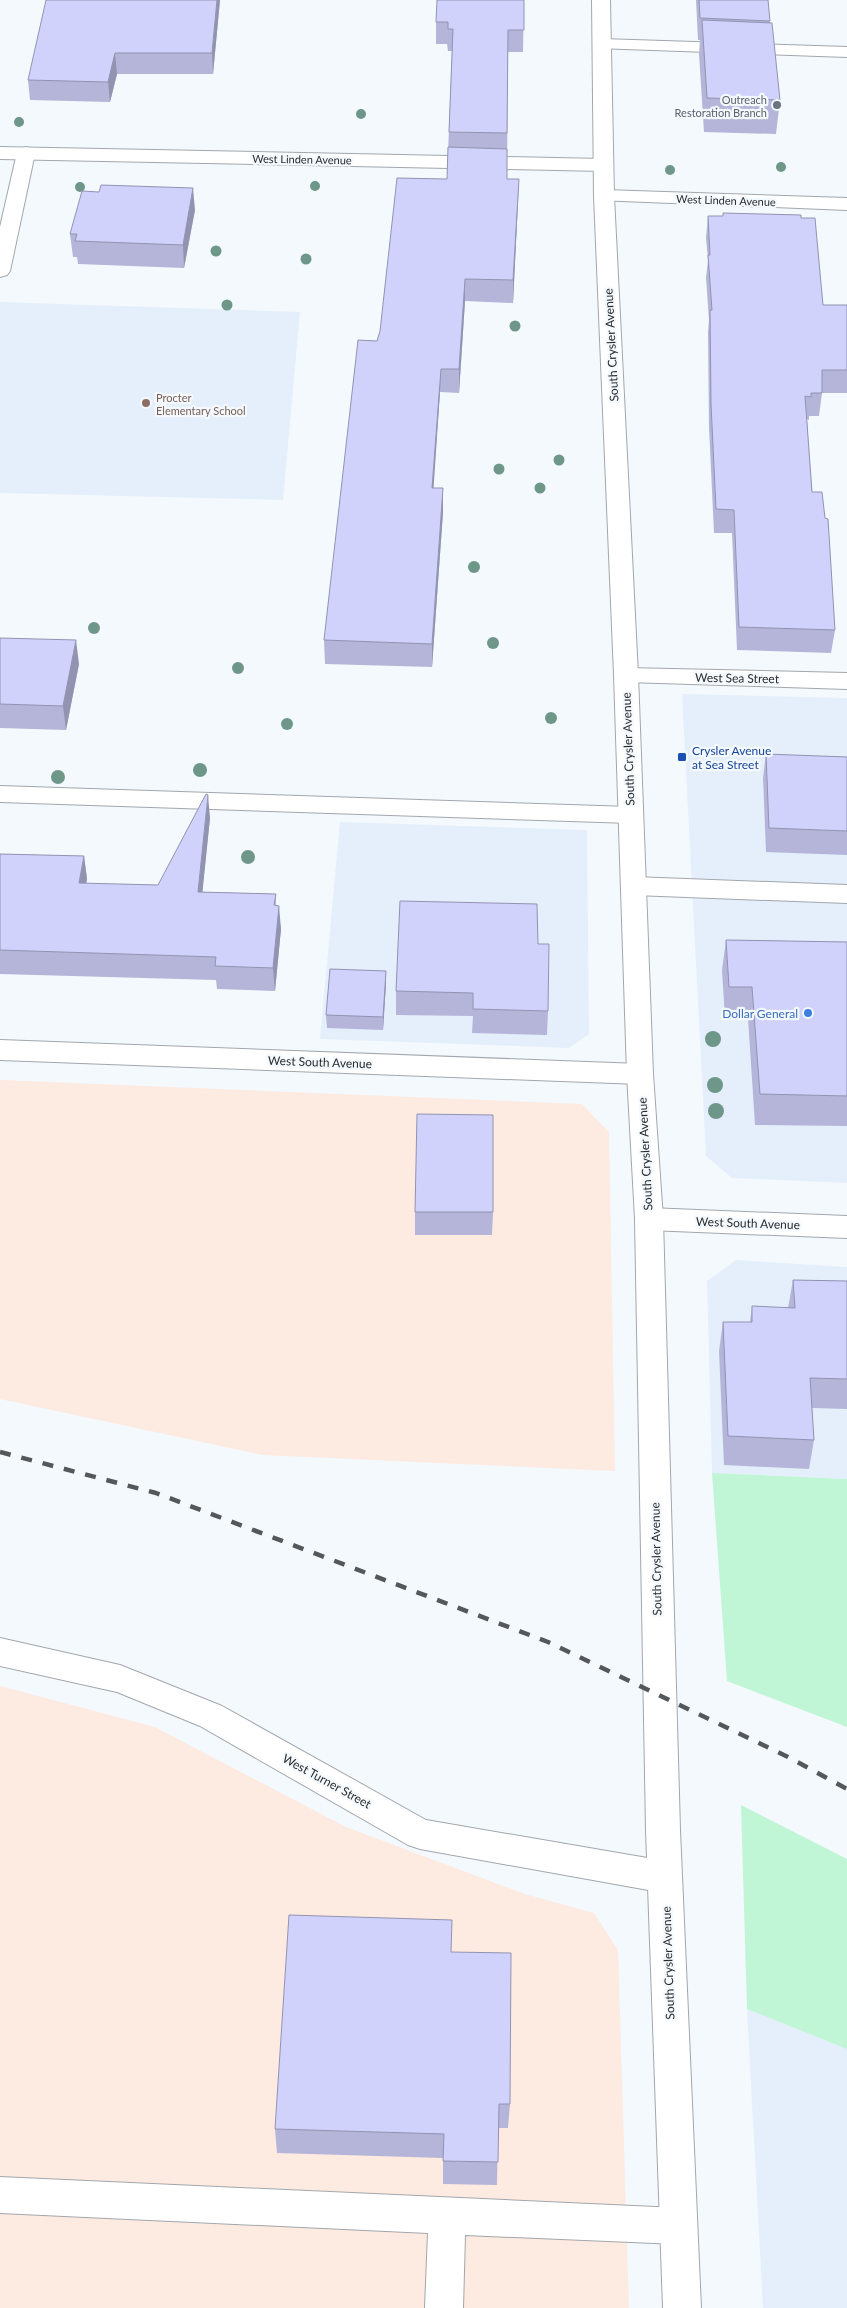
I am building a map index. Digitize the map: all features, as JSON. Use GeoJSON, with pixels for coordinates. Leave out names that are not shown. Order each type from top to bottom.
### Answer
{"type":"FeatureCollection","features":[{"type":"Feature","properties":{"kind":"main road","name":"South Crysler Avenue"},"geometry":{"type":"LineString","coordinates":[[601,0],[604,196],[626,675],[640,1074],[648,1219],[665,1877],[682,2308]]}},
{"type":"Feature","properties":{"kind":"main road"},"geometry":{"type":"LineString","coordinates":[[602,44],[847,52]]}},
{"type":"Feature","properties":{"kind":"main road","name":"West Linden Avenue"},"geometry":{"type":"LineString","coordinates":[[0,153],[604,165]]}},
{"type":"Feature","properties":{"kind":"main road"},"geometry":{"type":"LineString","coordinates":[[0,270],[26,154]]}},
{"type":"Feature","properties":{"kind":"main road","name":"West Linden Avenue"},"geometry":{"type":"LineString","coordinates":[[604,196],[847,204]]}},
{"type":"Feature","properties":{"kind":"main road","name":"West Sea Street"},"geometry":{"type":"LineString","coordinates":[[626,675],[847,681]]}},
{"type":"Feature","properties":{"kind":"main road"},"geometry":{"type":"LineString","coordinates":[[0,794],[630,815]]}},
{"type":"Feature","properties":{"kind":"main road"},"geometry":{"type":"LineString","coordinates":[[634,886],[847,894]]}},
{"type":"Feature","properties":{"kind":"main road","name":"West South Avenue"},"geometry":{"type":"LineString","coordinates":[[0,1050],[640,1074]]}},
{"type":"Feature","properties":{"kind":"main road","name":"West South Avenue"},"geometry":{"type":"LineString","coordinates":[[648,1219],[847,1227]]}},
{"type":"Feature","properties":{"kind":"main road","name":"West Turner Street"},"geometry":{"type":"LineString","coordinates":[[0,1652],[120,1679],[211,1716],[420,1834],[665,1877]]}},
{"type":"Feature","properties":{"kind":"main road"},"geometry":{"type":"LineString","coordinates":[[0,2195],[678,2226]]}},
{"type":"Feature","properties":{"kind":"main road"},"geometry":{"type":"LineString","coordinates":[[444,2308],[447,2216]]}},
{"type":"Feature","properties":{"kind":"shaded area","name":"Procter Elementary School"},"geometry":{"type":"Polygon","coordinates":[[[0,302],[300,312],[283,500],[0,493],[0,302]]]}},
{"type":"Feature","properties":{"kind":"shaded area"},"geometry":{"type":"Polygon","coordinates":[[[682,694],[847,698],[847,1183],[732,1178],[706,1156],[682,694]]]}},
{"type":"Feature","properties":{"kind":"shaded area"},"geometry":{"type":"Polygon","coordinates":[[[340,822],[587,830],[589,1034],[569,1048],[320,1039],[340,822]]]}},
{"type":"Feature","properties":{"kind":"shaded area"},"geometry":{"type":"Polygon","coordinates":[[[0,1080],[582,1104],[609,1132],[615,1471],[263,1455],[0,1399],[0,1080]]]}},
{"type":"Feature","properties":{"kind":"shaded area"},"geometry":{"type":"Polygon","coordinates":[[[736,1260],[847,1267],[847,1479],[712,1473],[707,1281],[736,1260]]]}},
{"type":"Feature","properties":{"kind":"shaded area"},"geometry":{"type":"Polygon","coordinates":[[[0,1686],[155,1727],[346,1827],[525,1894],[594,1913],[618,1950],[629,2308],[0,2308],[0,1686]]]}},
{"type":"Feature","properties":{"kind":"shaded area"},"geometry":{"type":"Polygon","coordinates":[[[747,2009],[847,2049],[847,2308],[763,2308],[747,2009]]]}},
{"type":"Feature","properties":{"kind":"green space"},"geometry":{"type":"Polygon","coordinates":[[[712,1473],[847,1479],[847,1727],[727,1681],[712,1473]]]}},
{"type":"Feature","properties":{"kind":"green space"},"geometry":{"type":"Polygon","coordinates":[[[741,1805],[847,1859],[847,2049],[747,2009],[741,1805]]]}},
{"type":"Feature","properties":{"kind":"building"},"geometry":{"type":"Polygon","coordinates":[[[46,0],[217,0],[212,53],[115,53],[108,82],[28,80],[46,0]]]}},
{"type":"Feature","properties":{"kind":"building"},"geometry":{"type":"Polygon","coordinates":[[[437,0],[524,0],[524,30],[508,30],[507,133],[449,132],[453,29],[448,29],[448,22],[436,22],[437,0]]]}},
{"type":"Feature","properties":{"kind":"building"},"geometry":{"type":"Polygon","coordinates":[[[699,0],[768,0],[770,21],[700,18],[699,0]]]}},
{"type":"Feature","properties":{"kind":"building"},"geometry":{"type":"Polygon","coordinates":[[[702,20],[772,23],[780,100],[707,98],[702,20]]]}},
{"type":"Feature","properties":{"kind":"building"},"geometry":{"type":"Polygon","coordinates":[[[448,147],[507,149],[507,179],[519,179],[513,280],[465,279],[459,369],[441,369],[432,488],[443,488],[432,644],[324,640],[358,340],[377,341],[380,331],[397,178],[447,179],[448,147]]]}},
{"type":"Feature","properties":{"kind":"building"},"geometry":{"type":"Polygon","coordinates":[[[101,185],[193,188],[183,245],[75,241],[77,234],[70,234],[82,191],[99,192],[101,185]]]}},
{"type":"Feature","properties":{"kind":"building"},"geometry":{"type":"Polygon","coordinates":[[[723,213],[801,215],[801,218],[815,218],[823,305],[847,305],[847,370],[822,370],[822,393],[811,393],[811,397],[805,396],[812,492],[822,492],[825,518],[828,519],[835,630],[739,627],[734,510],[716,509],[711,404],[710,310],[712,310],[708,255],[710,255],[708,216],[723,216],[723,213]]]}},
{"type":"Feature","properties":{"kind":"building"},"geometry":{"type":"Polygon","coordinates":[[[0,638],[76,640],[63,706],[0,704],[0,638]]]}},
{"type":"Feature","properties":{"kind":"building"},"geometry":{"type":"Polygon","coordinates":[[[766,754],[847,757],[847,831],[769,828],[766,754]]]}},
{"type":"Feature","properties":{"kind":"building"},"geometry":{"type":"Polygon","coordinates":[[[206,794],[208,795],[198,892],[276,894],[274,905],[279,906],[273,968],[215,966],[216,957],[0,950],[0,854],[84,856],[79,883],[158,885],[206,794]]]}},
{"type":"Feature","properties":{"kind":"building"},"geometry":{"type":"Polygon","coordinates":[[[400,901],[537,904],[538,944],[549,944],[548,1011],[473,1009],[473,993],[396,991],[400,901]]]}},
{"type":"Feature","properties":{"kind":"building"},"geometry":{"type":"Polygon","coordinates":[[[726,940],[847,942],[847,1096],[760,1094],[752,987],[729,987],[726,940]]]}},
{"type":"Feature","properties":{"kind":"building"},"geometry":{"type":"Polygon","coordinates":[[[330,969],[386,971],[383,1017],[326,1015],[330,969]]]}},
{"type":"Feature","properties":{"kind":"building"},"geometry":{"type":"Polygon","coordinates":[[[417,1114],[493,1115],[493,1212],[415,1212],[417,1114]]]}},
{"type":"Feature","properties":{"kind":"building"},"geometry":{"type":"Polygon","coordinates":[[[793,1280],[847,1281],[847,1379],[810,1378],[814,1440],[728,1436],[723,1322],[752,1322],[752,1306],[795,1308],[793,1280]]]}},
{"type":"Feature","properties":{"kind":"building"},"geometry":{"type":"Polygon","coordinates":[[[289,1915],[452,1920],[451,1952],[511,1953],[510,2104],[499,2104],[498,2162],[443,2161],[444,2134],[275,2129],[289,1915]]]}},
{"type":"Feature","properties":{"kind":"railway"},"geometry":{"type":"LineString","coordinates":[[0,1452],[156,1493],[548,1642],[788,1757],[847,1789]]}},
{"type":"Feature","properties":{"kind":"place","name":"Outreach Restoration Branch"},"geometry":{"type":"Point","coordinates":[777,105]}},
{"type":"Feature","properties":{"kind":"place","name":"Procter Elementary School"},"geometry":{"type":"Point","coordinates":[146,403]}},
{"type":"Feature","properties":{"kind":"place","name":"Crysler Avenue at Sea Street"},"geometry":{"type":"Point","coordinates":[682,757]}},
{"type":"Feature","properties":{"kind":"place","name":"Dollar General"},"geometry":{"type":"Point","coordinates":[808,1013]}}]}
